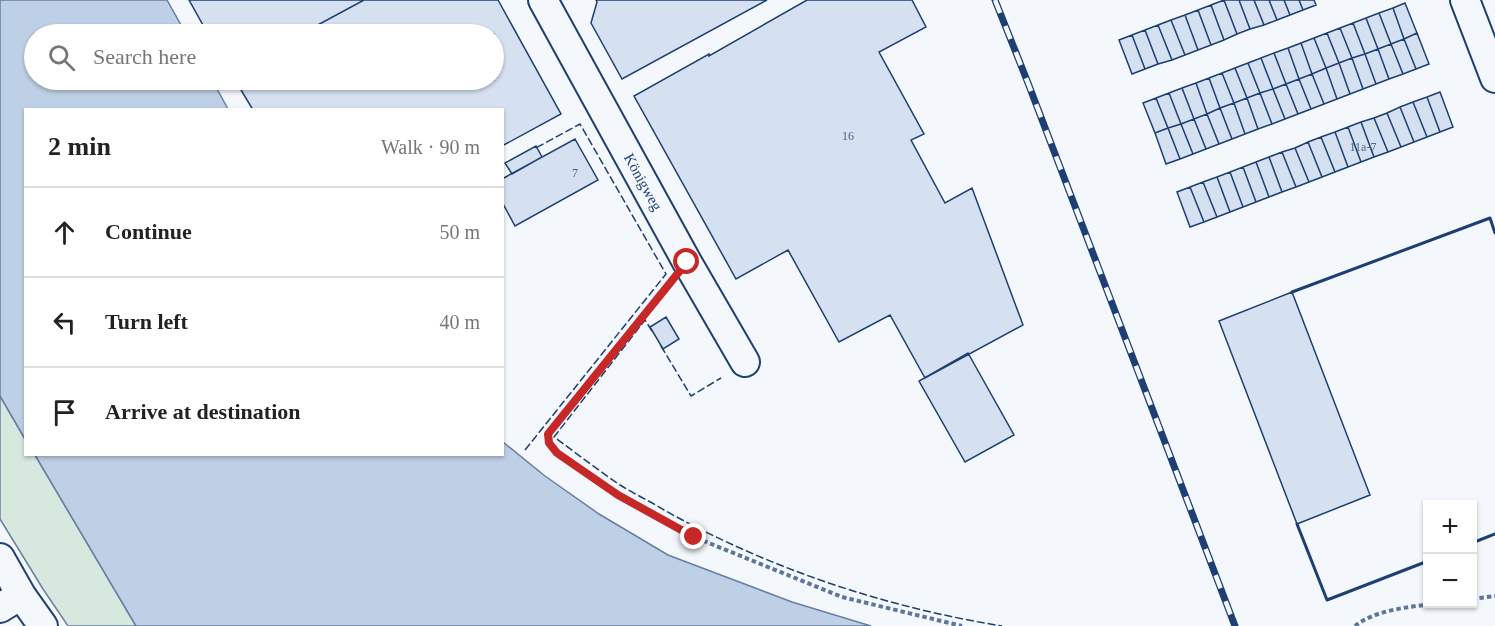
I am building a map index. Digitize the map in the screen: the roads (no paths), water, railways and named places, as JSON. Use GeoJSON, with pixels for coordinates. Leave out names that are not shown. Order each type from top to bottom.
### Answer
{"type":"FeatureCollection","features":[{"type":"Feature","properties":{"kind":"street","name":"Königweg"},"geometry":{"type":"LineString","coordinates":[[543,0],[687,262],[745,362]]}},
{"type":"Feature","properties":{"kind":"street"},"geometry":{"type":"LineString","coordinates":[[1465,0],[1495,78]]}},
{"type":"Feature","properties":{"kind":"street"},"geometry":{"type":"LineString","coordinates":[[0,558],[10,601],[43,626]]}},
{"type":"Feature","properties":{"kind":"water"},"geometry":{"type":"Polygon","coordinates":[[[0,0],[167,0],[180,24],[24,24],[24,90],[218,90],[227,108],[24,108],[24,437],[0,396],[0,0]]]}},
{"type":"Feature","properties":{"kind":"water"},"geometry":{"type":"Polygon","coordinates":[[[504,443],[545,476],[599,514],[668,555],[792,602],[871,626],[136,626],[36,456],[504,456],[504,443]]]}},
{"type":"Feature","properties":{"kind":"railway"},"geometry":{"type":"LineString","coordinates":[[995,0],[1235,626]]}}]}
